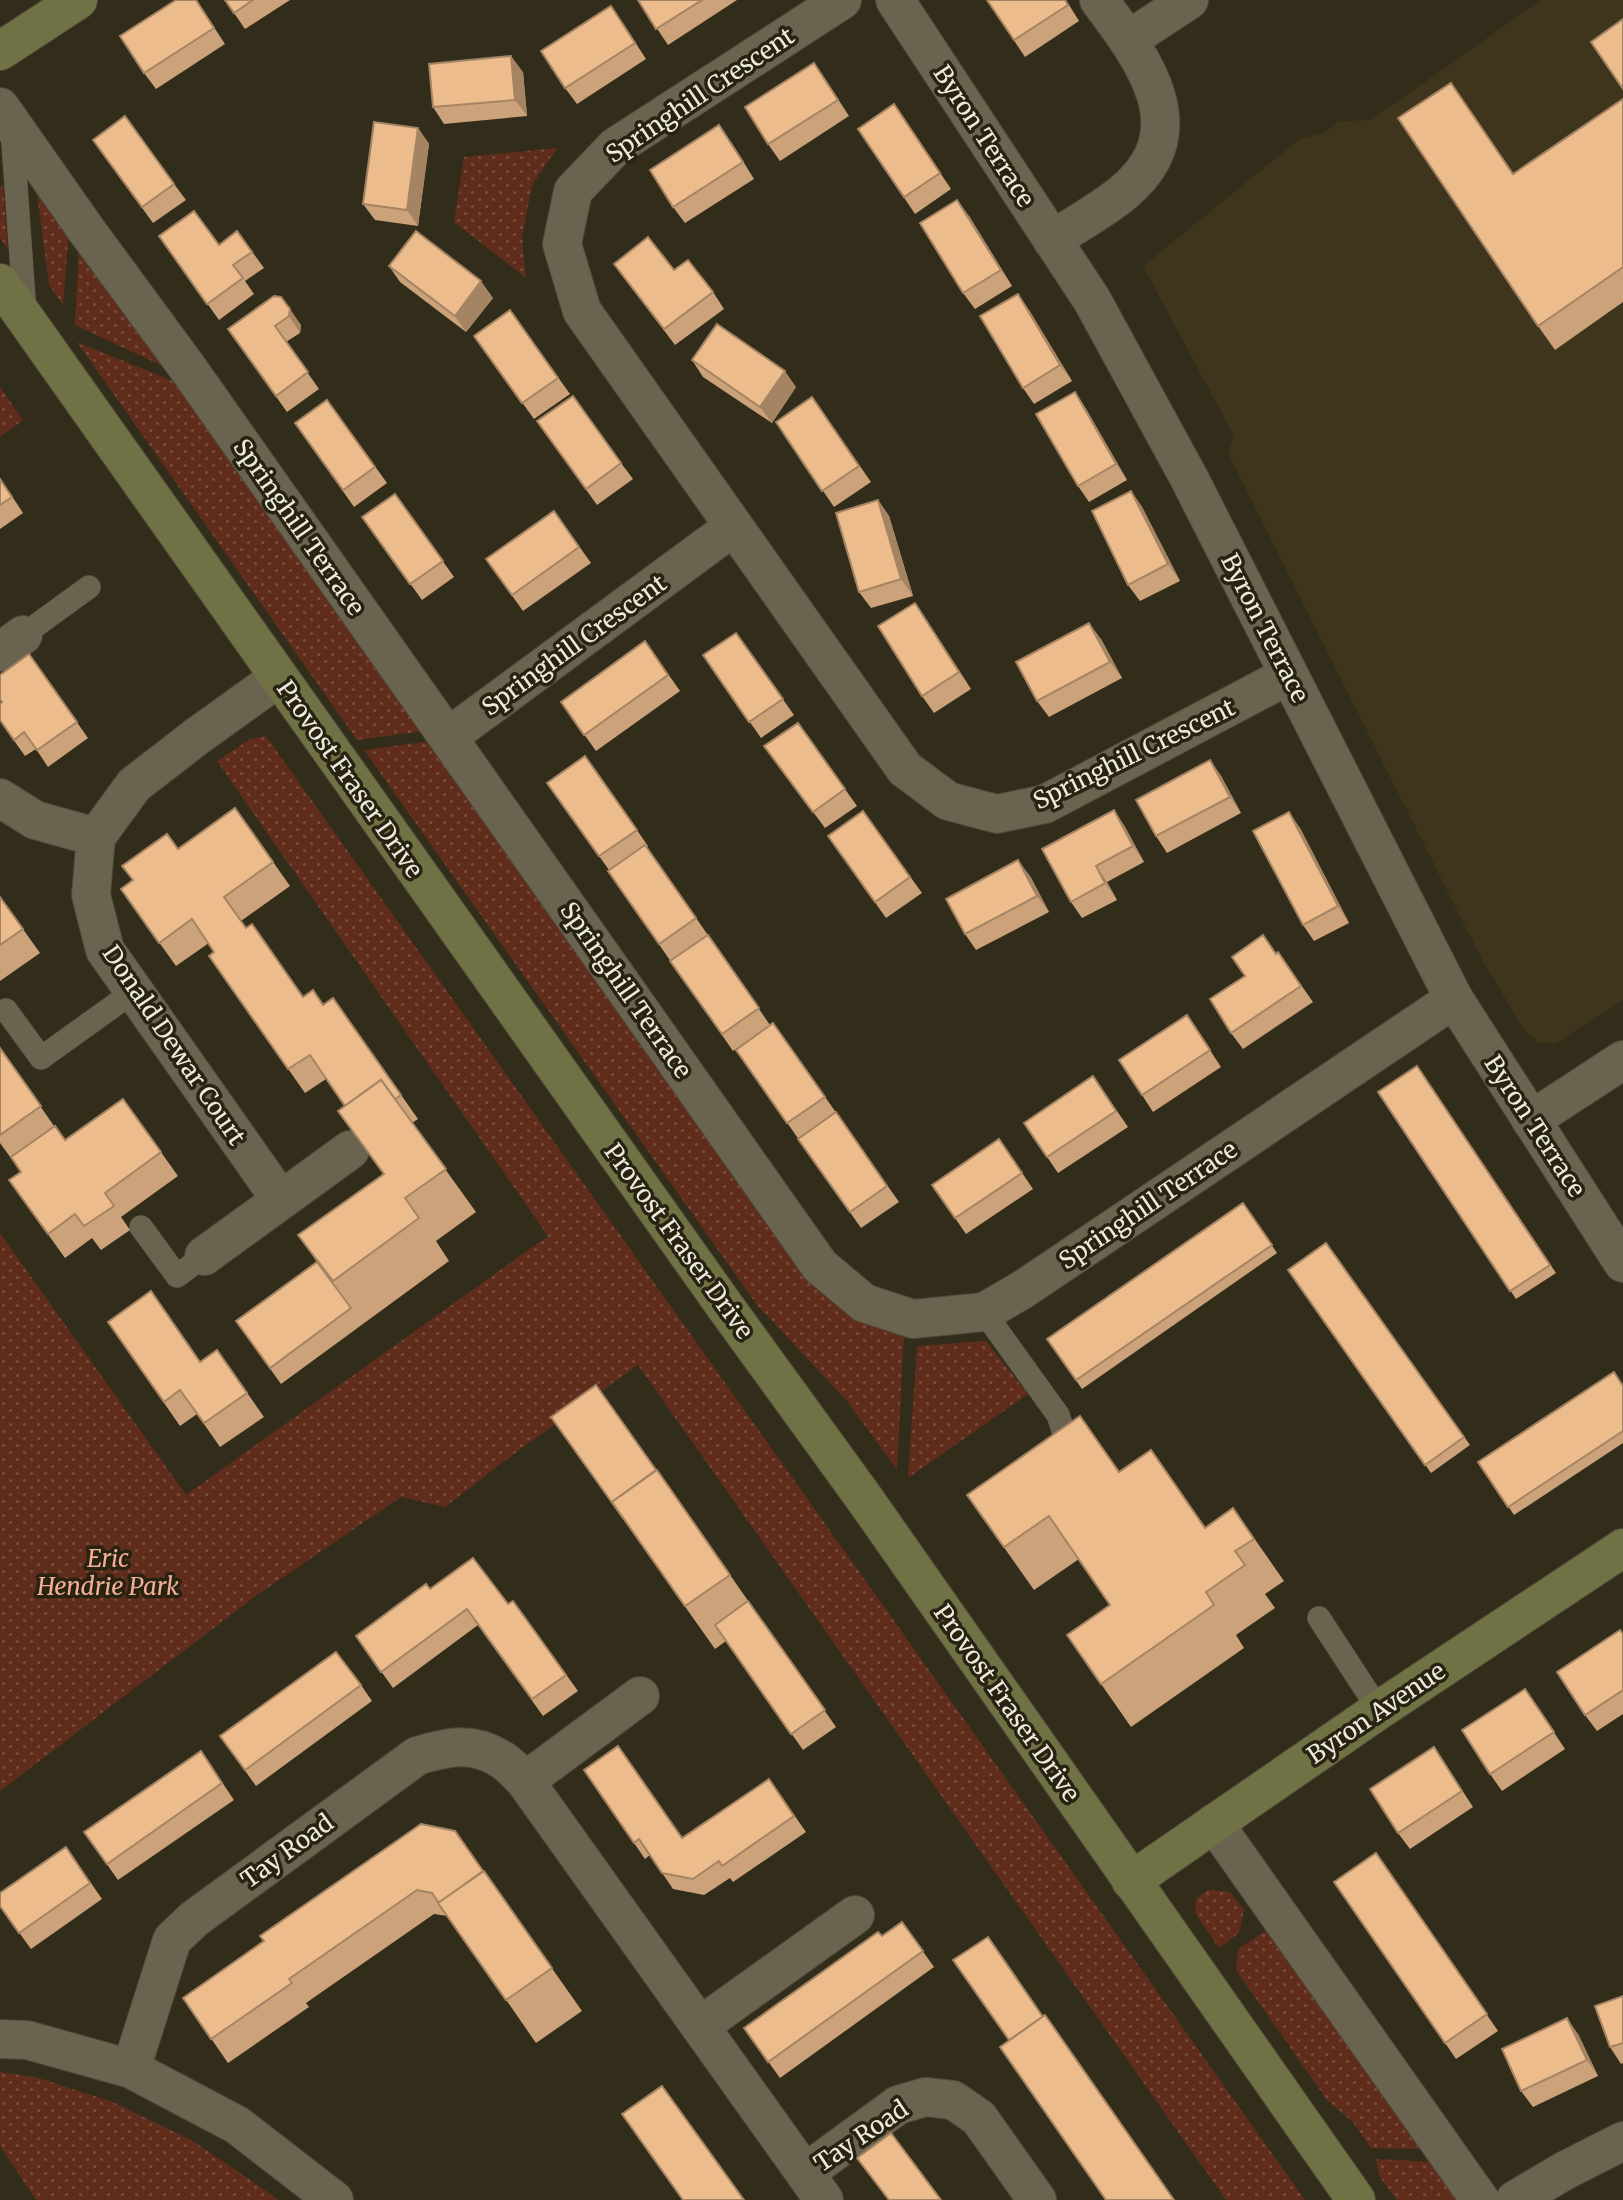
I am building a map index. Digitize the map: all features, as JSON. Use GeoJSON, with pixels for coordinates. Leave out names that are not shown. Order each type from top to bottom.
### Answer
{"type":"FeatureCollection","features":[{"type":"Feature","properties":{"kind":"street"},"geometry":{"type":"LineString","coordinates":[[0,51],[78,0]]}},
{"type":"Feature","properties":{"kind":"street","name":"Springhill Crescent"},"geometry":{"type":"LineString","coordinates":[[842,0],[615,146],[573,191],[562,244],[582,310],[905,769],[948,802],[997,814],[1045,804],[1289,675]]}},
{"type":"Feature","properties":{"kind":"street","name":"Byron Terrace"},"geometry":{"type":"LineString","coordinates":[[895,0],[1092,300],[1189,478],[1454,999],[1623,1263]]}},
{"type":"Feature","properties":{"kind":"street"},"geometry":{"type":"LineString","coordinates":[[1052,240],[1124,192],[1146,168],[1160,137],[1159,103],[1147,73],[1128,40],[1099,0]]}},
{"type":"Feature","properties":{"kind":"street"},"geometry":{"type":"LineString","coordinates":[[1128,40],[1189,0]]}},
{"type":"Feature","properties":{"kind":"street","name":"Springhill Terrace"},"geometry":{"type":"LineString","coordinates":[[6,115],[820,1266],[864,1303],[912,1319],[984,1312],[1033,1282],[1454,999]]}},
{"type":"Feature","properties":{"kind":"street","name":"Provost Fraser Drive"},"geometry":{"type":"LineString","coordinates":[[0,283],[724,1306],[864,1498],[1356,2200]]}},
{"type":"Feature","properties":{"kind":"street","name":"Springhill Crescent"},"geometry":{"type":"LineString","coordinates":[[448,737],[733,527]]}},
{"type":"Feature","properties":{"kind":"street"},"geometry":{"type":"LineString","coordinates":[[0,798],[35,820],[96,837],[134,785],[278,678]]}},
{"type":"Feature","properties":{"kind":"street","name":"Donald Dewar Court"},"geometry":{"type":"LineString","coordinates":[[96,837],[92,895],[106,950],[281,1200]]}},
{"type":"Feature","properties":{"kind":"street"},"geometry":{"type":"LineString","coordinates":[[1531,1120],[1623,1060]]}},
{"type":"Feature","properties":{"kind":"street"},"geometry":{"type":"LineString","coordinates":[[204,1256],[350,1150]]}},
{"type":"Feature","properties":{"kind":"street","name":"Byron Avenue"},"geometry":{"type":"LineString","coordinates":[[1131,1881],[1379,1710],[1623,1548]]}},
{"type":"Feature","properties":{"kind":"street"},"geometry":{"type":"LineString","coordinates":[[525,1781],[640,1696]]}},
{"type":"Feature","properties":{"kind":"street","name":"Tay Road"},"geometry":{"type":"LineString","coordinates":[[131,2069],[172,1940],[194,1919],[416,1756],[444,1748],[470,1747],[500,1758],[525,1781],[814,2187],[898,2105],[925,2097],[953,2100],[979,2118],[1037,2200]]}},
{"type":"Feature","properties":{"kind":"street"},"geometry":{"type":"LineString","coordinates":[[1214,1823],[1480,2200]]}},
{"type":"Feature","properties":{"kind":"street"},"geometry":{"type":"LineString","coordinates":[[700,2026],[855,1915]]}},
{"type":"Feature","properties":{"kind":"street"},"geometry":{"type":"LineString","coordinates":[[0,2039],[27,2040],[131,2069],[237,2125],[334,2200]]}},
{"type":"Feature","properties":{"kind":"street"},"geometry":{"type":"LineString","coordinates":[[1515,2200],[1623,2141]]}},
{"type":"Feature","properties":{"kind":"lane"},"geometry":{"type":"LineString","coordinates":[[6,115],[26,320]]}},
{"type":"Feature","properties":{"kind":"lane"},"geometry":{"type":"LineString","coordinates":[[11,643],[89,587]]}},
{"type":"Feature","properties":{"kind":"lane"},"geometry":{"type":"LineString","coordinates":[[6,1010],[41,1058],[133,992]]}},
{"type":"Feature","properties":{"kind":"lane"},"geometry":{"type":"LineString","coordinates":[[141,1227],[177,1276],[204,1256]]}},
{"type":"Feature","properties":{"kind":"lane"},"geometry":{"type":"LineString","coordinates":[[984,1312],[1058,1415],[1066,1442],[1046,1465]]}},
{"type":"Feature","properties":{"kind":"lane"},"geometry":{"type":"LineString","coordinates":[[1320,1619],[1379,1710]]}},
{"type":"Feature","properties":{"kind":"shaded area"},"geometry":{"type":"Polygon","coordinates":[[[1541,0],[1623,0],[1623,1000],[1555,1044],[1538,1042],[1524,1030],[1480,956],[1228,453],[1234,436],[1143,266],[1301,138],[1322,134],[1339,121],[1371,120],[1541,0]]]}},
{"type":"Feature","properties":{"kind":"green space"},"geometry":{"type":"Polygon","coordinates":[[[557,148],[532,185],[522,237],[526,278],[454,222],[464,157],[557,148]]]}},
{"type":"Feature","properties":{"kind":"green space"},"geometry":{"type":"Polygon","coordinates":[[[36,185],[69,230],[63,305],[49,285],[36,185]]]}},
{"type":"Feature","properties":{"kind":"green space"},"geometry":{"type":"Polygon","coordinates":[[[0,186],[3,186],[8,249],[0,238],[0,186]]]}},
{"type":"Feature","properties":{"kind":"green space"},"geometry":{"type":"Polygon","coordinates":[[[79,244],[169,369],[75,325],[79,244]]]}},
{"type":"Feature","properties":{"kind":"green space"},"geometry":{"type":"Polygon","coordinates":[[[77,342],[180,384],[424,731],[357,740],[77,342]]]}},
{"type":"Feature","properties":{"kind":"green space"},"geometry":{"type":"Polygon","coordinates":[[[0,387],[23,420],[0,437],[0,387]]]}},
{"type":"Feature","properties":{"kind":"green space","name":"Eric Hendrie Park"},"geometry":{"type":"Polygon","coordinates":[[[266,736],[1305,2200],[1226,2200],[638,1365],[445,1507],[401,1497],[257,1595],[0,1791],[0,1233],[186,1495],[548,1236],[217,761],[250,739],[266,736]]]}},
{"type":"Feature","properties":{"kind":"green space"},"geometry":{"type":"Polygon","coordinates":[[[431,741],[808,1275],[904,1333],[897,1470],[847,1401],[757,1305],[364,750],[431,741]]]}},
{"type":"Feature","properties":{"kind":"green space"},"geometry":{"type":"Polygon","coordinates":[[[986,1341],[1028,1394],[908,1478],[917,1346],[986,1341]]]}},
{"type":"Feature","properties":{"kind":"green space"},"geometry":{"type":"Polygon","coordinates":[[[1208,1890],[1230,1892],[1244,1910],[1239,1933],[1219,1948],[1195,1913],[1196,1899],[1208,1890]]]}},
{"type":"Feature","properties":{"kind":"green space"},"geometry":{"type":"Polygon","coordinates":[[[1270,1928],[1422,2149],[1371,2148],[1353,2122],[1327,2100],[1236,1970],[1238,1949],[1270,1928]]]}},
{"type":"Feature","properties":{"kind":"green space"},"geometry":{"type":"Polygon","coordinates":[[[0,2072],[35,2077],[113,2102],[193,2141],[279,2200],[36,2200],[0,2146],[0,2072]]]}},
{"type":"Feature","properties":{"kind":"green space"},"geometry":{"type":"Polygon","coordinates":[[[1376,2159],[1430,2162],[1457,2200],[1397,2200],[1380,2177],[1376,2159]]]}},
{"type":"Feature","properties":{"kind":"building"},"geometry":{"type":"Polygon","coordinates":[[[176,0],[196,0],[214,28],[144,73],[120,36],[176,0]]]}},
{"type":"Feature","properties":{"kind":"building"},"geometry":{"type":"Polygon","coordinates":[[[225,0],[253,0],[234,13],[225,0]]]}},
{"type":"Feature","properties":{"kind":"building"},"geometry":{"type":"Polygon","coordinates":[[[638,0],[702,0],[656,29],[638,0]]]}},
{"type":"Feature","properties":{"kind":"building"},"geometry":{"type":"Polygon","coordinates":[[[987,0],[1065,0],[1068,5],[1014,40],[987,0]]]}},
{"type":"Feature","properties":{"kind":"building"},"geometry":{"type":"Polygon","coordinates":[[[611,6],[635,43],[565,88],[541,51],[611,6]]]}},
{"type":"Feature","properties":{"kind":"building"},"geometry":{"type":"Polygon","coordinates":[[[1623,19],[1623,89],[1591,42],[1623,19]]]}},
{"type":"Feature","properties":{"kind":"building"},"geometry":{"type":"Polygon","coordinates":[[[511,56],[515,100],[433,107],[429,64],[511,56]]]}},
{"type":"Feature","properties":{"kind":"building"},"geometry":{"type":"Polygon","coordinates":[[[814,63],[838,100],[768,144],[745,107],[814,63]]]}},
{"type":"Feature","properties":{"kind":"building"},"geometry":{"type":"Polygon","coordinates":[[[1451,83],[1513,174],[1623,99],[1623,267],[1538,326],[1398,118],[1451,83]]]}},
{"type":"Feature","properties":{"kind":"building"},"geometry":{"type":"Polygon","coordinates":[[[894,104],[940,173],[904,197],[858,129],[894,104]]]}},
{"type":"Feature","properties":{"kind":"building"},"geometry":{"type":"Polygon","coordinates":[[[125,116],[174,184],[142,207],[93,140],[125,116]]]}},
{"type":"Feature","properties":{"kind":"building"},"geometry":{"type":"Polygon","coordinates":[[[374,122],[418,128],[407,210],[363,204],[374,122]]]}},
{"type":"Feature","properties":{"kind":"building"},"geometry":{"type":"Polygon","coordinates":[[[719,125],[743,162],[673,207],[650,170],[719,125]]]}},
{"type":"Feature","properties":{"kind":"building"},"geometry":{"type":"Polygon","coordinates":[[[957,200],[1001,270],[963,293],[920,223],[957,200]]]}},
{"type":"Feature","properties":{"kind":"building"},"geometry":{"type":"Polygon","coordinates":[[[194,211],[219,245],[237,231],[252,252],[233,265],[243,278],[207,304],[159,236],[194,211]]]}},
{"type":"Feature","properties":{"kind":"building"},"geometry":{"type":"Polygon","coordinates":[[[416,231],[481,281],[455,316],[389,266],[416,231]]]}},
{"type":"Feature","properties":{"kind":"building"},"geometry":{"type":"Polygon","coordinates":[[[648,237],[674,270],[688,260],[713,292],[664,329],[614,264],[648,237]]]}},
{"type":"Feature","properties":{"kind":"building"},"geometry":{"type":"Polygon","coordinates":[[[1018,294],[1060,365],[1023,388],[980,316],[1018,294]]]}},
{"type":"Feature","properties":{"kind":"building"},"geometry":{"type":"Polygon","coordinates":[[[274,296],[281,297],[290,309],[289,316],[275,326],[308,372],[276,396],[228,329],[274,296]]]}},
{"type":"Feature","properties":{"kind":"building"},"geometry":{"type":"Polygon","coordinates":[[[510,310],[558,378],[522,403],[474,336],[510,310]]]}},
{"type":"Feature","properties":{"kind":"building"},"geometry":{"type":"Polygon","coordinates":[[[717,324],[785,371],[760,407],[692,360],[717,324]]]}},
{"type":"Feature","properties":{"kind":"building"},"geometry":{"type":"Polygon","coordinates":[[[1075,392],[1116,464],[1078,486],[1036,414],[1075,392]]]}},
{"type":"Feature","properties":{"kind":"building"},"geometry":{"type":"Polygon","coordinates":[[[573,396],[621,463],[586,489],[537,421],[573,396]]]}},
{"type":"Feature","properties":{"kind":"building"},"geometry":{"type":"Polygon","coordinates":[[[812,397],[859,466],[822,491],[776,422],[812,397]]]}},
{"type":"Feature","properties":{"kind":"building"},"geometry":{"type":"Polygon","coordinates":[[[327,400],[375,467],[343,490],[295,423],[327,400]]]}},
{"type":"Feature","properties":{"kind":"building"},"geometry":{"type":"Polygon","coordinates":[[[0,479],[12,497],[0,505],[0,479]]]}},
{"type":"Feature","properties":{"kind":"building"},"geometry":{"type":"Polygon","coordinates":[[[1131,491],[1168,564],[1128,585],[1092,511],[1131,491]]]}},
{"type":"Feature","properties":{"kind":"building"},"geometry":{"type":"Polygon","coordinates":[[[395,494],[443,561],[410,584],[362,517],[395,494]]]}},
{"type":"Feature","properties":{"kind":"building"},"geometry":{"type":"Polygon","coordinates":[[[878,500],[901,579],[859,592],[836,513],[878,500]]]}},
{"type":"Feature","properties":{"kind":"building"},"geometry":{"type":"Polygon","coordinates":[[[554,511],[579,547],[512,595],[486,559],[554,511]]]}},
{"type":"Feature","properties":{"kind":"building"},"geometry":{"type":"Polygon","coordinates":[[[915,603],[959,672],[922,696],[878,626],[915,603]]]}},
{"type":"Feature","properties":{"kind":"building"},"geometry":{"type":"Polygon","coordinates":[[[1089,623],[1110,662],[1037,701],[1016,662],[1089,623]]]}},
{"type":"Feature","properties":{"kind":"building"},"geometry":{"type":"Polygon","coordinates":[[[736,633],[783,699],[749,722],[703,655],[736,633]]]}},
{"type":"Feature","properties":{"kind":"building"},"geometry":{"type":"Polygon","coordinates":[[[645,641],[668,675],[584,735],[561,702],[645,641]]]}},
{"type":"Feature","properties":{"kind":"building"},"geometry":{"type":"Polygon","coordinates":[[[29,654],[77,722],[37,750],[24,732],[14,740],[0,720],[0,675],[29,654]]]}},
{"type":"Feature","properties":{"kind":"building"},"geometry":{"type":"Polygon","coordinates":[[[798,723],[845,789],[813,812],[764,746],[798,723]]]}},
{"type":"Feature","properties":{"kind":"building"},"geometry":{"type":"Polygon","coordinates":[[[585,756],[637,830],[599,856],[547,783],[585,756]]]}},
{"type":"Feature","properties":{"kind":"building"},"geometry":{"type":"Polygon","coordinates":[[[1210,760],[1230,797],[1156,836],[1136,800],[1210,760]]]}},
{"type":"Feature","properties":{"kind":"building"},"geometry":{"type":"Polygon","coordinates":[[[235,808],[273,862],[224,897],[246,928],[252,924],[303,997],[313,990],[323,1005],[333,998],[401,1095],[395,1099],[381,1080],[345,1106],[310,1055],[288,1069],[209,956],[214,952],[192,919],[159,943],[121,889],[133,880],[122,866],[167,834],[178,849],[235,808]]]}},
{"type":"Feature","properties":{"kind":"building"},"geometry":{"type":"Polygon","coordinates":[[[1114,810],[1133,846],[1096,866],[1105,883],[1071,902],[1042,849],[1114,810]]]}},
{"type":"Feature","properties":{"kind":"building"},"geometry":{"type":"Polygon","coordinates":[[[863,811],[910,877],[875,902],[828,836],[863,811]]]}},
{"type":"Feature","properties":{"kind":"building"},"geometry":{"type":"Polygon","coordinates":[[[1289,812],[1338,906],[1303,925],[1253,831],[1289,812]]]}},
{"type":"Feature","properties":{"kind":"building"},"geometry":{"type":"Polygon","coordinates":[[[645,845],[696,918],[659,944],[608,871],[645,845]]]}},
{"type":"Feature","properties":{"kind":"building"},"geometry":{"type":"Polygon","coordinates":[[[1018,860],[1037,896],[965,934],[946,899],[1018,860]]]}},
{"type":"Feature","properties":{"kind":"building"},"geometry":{"type":"Polygon","coordinates":[[[0,897],[23,929],[0,945],[0,897]]]}},
{"type":"Feature","properties":{"kind":"building"},"geometry":{"type":"Polygon","coordinates":[[[708,935],[759,1008],[722,1034],[670,961],[708,935]]]}},
{"type":"Feature","properties":{"kind":"building"},"geometry":{"type":"Polygon","coordinates":[[[1263,935],[1301,986],[1231,1033],[1210,999],[1245,976],[1232,957],[1263,935]]]}},
{"type":"Feature","properties":{"kind":"building"},"geometry":{"type":"Polygon","coordinates":[[[1187,1015],[1210,1050],[1142,1095],[1119,1060],[1187,1015]]]}},
{"type":"Feature","properties":{"kind":"building"},"geometry":{"type":"Polygon","coordinates":[[[773,1023],[825,1097],[787,1123],[736,1050],[773,1023]]]}},
{"type":"Feature","properties":{"kind":"building"},"geometry":{"type":"Polygon","coordinates":[[[0,1048],[41,1106],[0,1135],[0,1048]]]}},
{"type":"Feature","properties":{"kind":"building"},"geometry":{"type":"Polygon","coordinates":[[[1417,1066],[1550,1265],[1510,1291],[1378,1092],[1417,1066]]]}},
{"type":"Feature","properties":{"kind":"building"},"geometry":{"type":"Polygon","coordinates":[[[1093,1076],[1116,1111],[1047,1157],[1024,1123],[1093,1076]]]}},
{"type":"Feature","properties":{"kind":"building"},"geometry":{"type":"Polygon","coordinates":[[[381,1080],[446,1169],[405,1198],[419,1218],[333,1281],[298,1235],[384,1174],[338,1111],[381,1080]]]}},
{"type":"Feature","properties":{"kind":"building"},"geometry":{"type":"Polygon","coordinates":[[[123,1099],[161,1152],[105,1193],[114,1206],[84,1226],[75,1214],[48,1234],[9,1180],[21,1172],[11,1157],[55,1126],[65,1140],[123,1099]]]}},
{"type":"Feature","properties":{"kind":"building"},"geometry":{"type":"Polygon","coordinates":[[[836,1112],[887,1186],[850,1212],[798,1139],[836,1112]]]}},
{"type":"Feature","properties":{"kind":"building"},"geometry":{"type":"Polygon","coordinates":[[[999,1139],[1022,1173],[955,1218],[932,1185],[999,1139]]]}},
{"type":"Feature","properties":{"kind":"building"},"geometry":{"type":"Polygon","coordinates":[[[1243,1203],[1272,1245],[1076,1380],[1047,1339],[1243,1203]]]}},
{"type":"Feature","properties":{"kind":"building"},"geometry":{"type":"Polygon","coordinates":[[[1326,1243],[1464,1437],[1425,1465],[1288,1270],[1326,1243]]]}},
{"type":"Feature","properties":{"kind":"building"},"geometry":{"type":"Polygon","coordinates":[[[317,1262],[351,1308],[270,1368],[236,1321],[317,1262]]]}},
{"type":"Feature","properties":{"kind":"building"},"geometry":{"type":"Polygon","coordinates":[[[151,1291],[200,1362],[217,1350],[247,1393],[204,1423],[180,1390],[164,1402],[108,1322],[151,1291]]]}},
{"type":"Feature","properties":{"kind":"building"},"geometry":{"type":"Polygon","coordinates":[[[1614,1372],[1623,1386],[1623,1431],[1508,1507],[1478,1462],[1614,1372]]]}},
{"type":"Feature","properties":{"kind":"building"},"geometry":{"type":"Polygon","coordinates":[[[596,1385],[656,1470],[612,1502],[623,1518],[551,1417],[596,1385]]]}},
{"type":"Feature","properties":{"kind":"building"},"geometry":{"type":"Polygon","coordinates":[[[1080,1416],[1119,1472],[1151,1450],[1205,1528],[1233,1508],[1254,1539],[1235,1551],[1245,1565],[1206,1592],[1214,1605],[1101,1684],[1067,1635],[1110,1605],[1049,1516],[1004,1547],[967,1495],[1080,1416]]]}},
{"type":"Feature","properties":{"kind":"building"},"geometry":{"type":"Polygon","coordinates":[[[657,1470],[730,1575],[685,1606],[612,1502],[657,1470]]]}},
{"type":"Feature","properties":{"kind":"building"},"geometry":{"type":"Polygon","coordinates":[[[473,1558],[508,1604],[513,1601],[566,1675],[532,1699],[467,1609],[381,1672],[356,1636],[426,1584],[430,1589],[473,1558]]]}},
{"type":"Feature","properties":{"kind":"building"},"geometry":{"type":"Polygon","coordinates":[[[748,1601],[825,1710],[791,1734],[715,1625],[748,1601]]]}},
{"type":"Feature","properties":{"kind":"building"},"geometry":{"type":"Polygon","coordinates":[[[1620,1630],[1623,1634],[1623,1690],[1585,1715],[1557,1672],[1620,1630]]]}},
{"type":"Feature","properties":{"kind":"building"},"geometry":{"type":"Polygon","coordinates":[[[336,1652],[361,1685],[245,1770],[220,1736],[336,1652]]]}},
{"type":"Feature","properties":{"kind":"building"},"geometry":{"type":"Polygon","coordinates":[[[1525,1689],[1554,1732],[1490,1774],[1462,1730],[1525,1689]]]}},
{"type":"Feature","properties":{"kind":"building"},"geometry":{"type":"Polygon","coordinates":[[[618,1746],[682,1838],[769,1779],[794,1816],[722,1866],[719,1861],[693,1879],[662,1873],[639,1839],[634,1843],[584,1770],[618,1746]]]}},
{"type":"Feature","properties":{"kind":"building"},"geometry":{"type":"Polygon","coordinates":[[[1434,1747],[1462,1791],[1398,1833],[1370,1789],[1434,1747]]]}},
{"type":"Feature","properties":{"kind":"building"},"geometry":{"type":"Polygon","coordinates":[[[201,1751],[222,1783],[107,1864],[84,1832],[201,1751]]]}},
{"type":"Feature","properties":{"kind":"building"},"geometry":{"type":"Polygon","coordinates":[[[421,1824],[455,1831],[483,1871],[439,1903],[432,1893],[417,1890],[289,1979],[292,1983],[211,2039],[183,1998],[264,1941],[260,1936],[421,1824]]]}},
{"type":"Feature","properties":{"kind":"building"},"geometry":{"type":"Polygon","coordinates":[[[66,1847],[90,1883],[19,1933],[0,1906],[0,1893],[66,1847]]]}},
{"type":"Feature","properties":{"kind":"building"},"geometry":{"type":"Polygon","coordinates":[[[1376,1853],[1487,2014],[1445,2043],[1334,1882],[1376,1853]]]}},
{"type":"Feature","properties":{"kind":"building"},"geometry":{"type":"Polygon","coordinates":[[[484,1871],[552,1968],[506,2000],[438,1903],[484,1871]]]}},
{"type":"Feature","properties":{"kind":"building"},"geometry":{"type":"Polygon","coordinates":[[[902,1922],[923,1951],[768,2062],[744,2028],[878,1932],[882,1936],[902,1922]]]}},
{"type":"Feature","properties":{"kind":"building"},"geometry":{"type":"Polygon","coordinates":[[[988,1937],[1043,2017],[1009,2040],[953,1960],[988,1937]]]}},
{"type":"Feature","properties":{"kind":"building"},"geometry":{"type":"Polygon","coordinates":[[[1623,1996],[1623,2043],[1610,2047],[1595,2006],[1623,1996]]]}},
{"type":"Feature","properties":{"kind":"building"},"geometry":{"type":"Polygon","coordinates":[[[1045,2015],[1174,2200],[1106,2200],[1000,2047],[1045,2015]]]}},
{"type":"Feature","properties":{"kind":"building"},"geometry":{"type":"Polygon","coordinates":[[[1567,2018],[1587,2060],[1521,2091],[1502,2049],[1567,2018]]]}},
{"type":"Feature","properties":{"kind":"building"},"geometry":{"type":"Polygon","coordinates":[[[662,2086],[744,2200],[683,2200],[622,2114],[662,2086]]]}},
{"type":"Feature","properties":{"kind":"building"},"geometry":{"type":"Polygon","coordinates":[[[891,2133],[941,2200],[889,2200],[857,2158],[891,2133]]]}}]}
